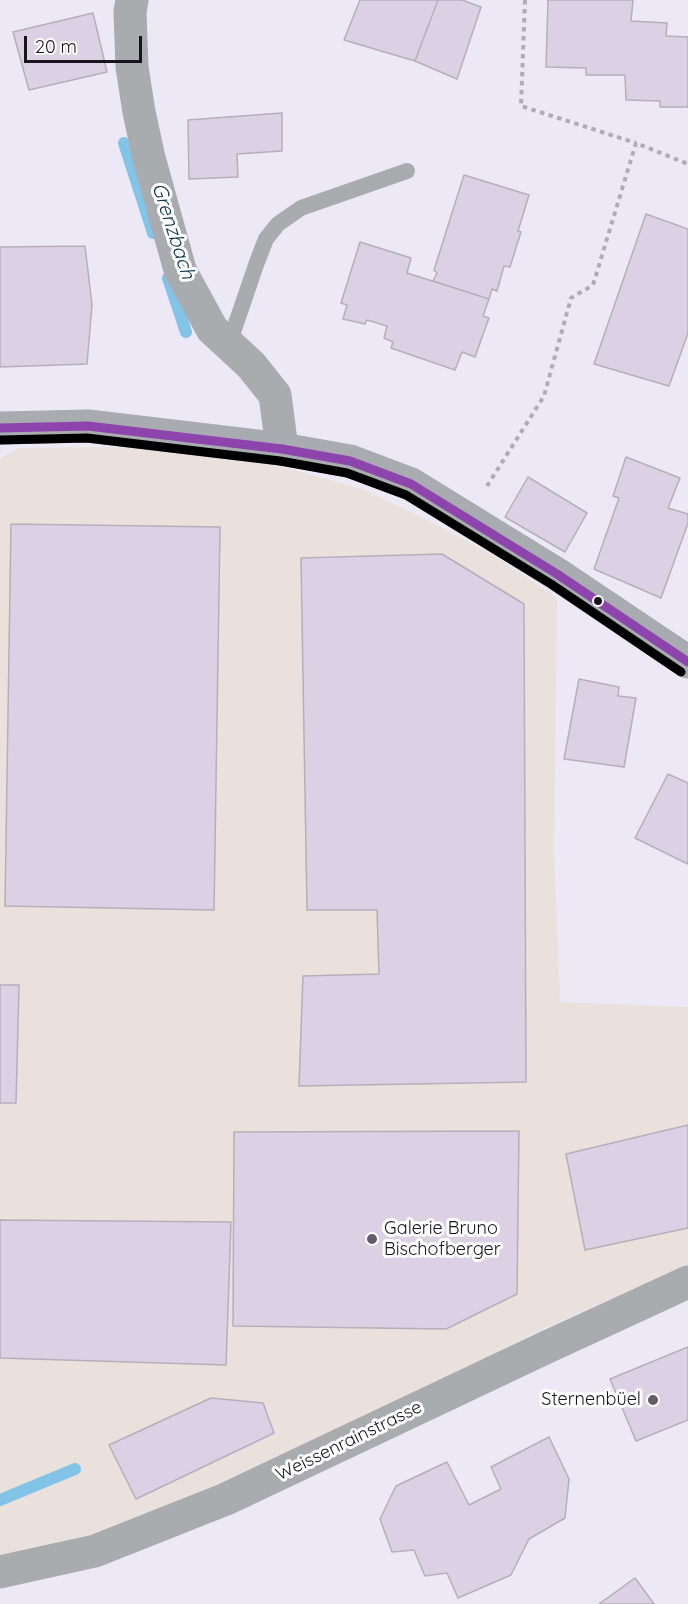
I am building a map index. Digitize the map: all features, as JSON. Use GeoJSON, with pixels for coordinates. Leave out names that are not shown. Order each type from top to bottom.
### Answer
{"type":"FeatureCollection","features":[{"type":"Feature","properties":{"kind":"street"},"geometry":{"type":"LineString","coordinates":[[132,0],[130,12],[132,67],[139,112],[149,158],[180,270],[212,329],[251,365],[275,395],[282,449]]}},
{"type":"Feature","properties":{"kind":"street"},"geometry":{"type":"LineString","coordinates":[[0,428],[88,426],[282,449],[350,461],[411,484],[467,517],[688,662]]}},
{"type":"Feature","properties":{"kind":"street","name":"Weissenrainstrasse"},"geometry":{"type":"LineString","coordinates":[[0,1572],[95,1551],[226,1500],[688,1282]]}},
{"type":"Feature","properties":{"kind":"lane"},"geometry":{"type":"LineString","coordinates":[[229,344],[257,262],[267,239],[278,224],[301,208],[407,171]]}},
{"type":"Feature","properties":{"kind":"path"},"geometry":{"type":"LineString","coordinates":[[525,0],[521,106],[636,143],[688,164]]}},
{"type":"Feature","properties":{"kind":"path"},"geometry":{"type":"LineString","coordinates":[[467,517],[544,396],[571,298],[593,285],[636,143]]}},
{"type":"Feature","properties":{"kind":"shaded area"},"geometry":{"type":"Polygon","coordinates":[[[18,448],[162,448],[246,458],[362,489],[433,523],[498,558],[557,598],[554,851],[560,1002],[688,1007],[688,1265],[547,1327],[161,1514],[0,1566],[0,459],[18,448]]]}},
{"type":"Feature","properties":{"kind":"building"},"geometry":{"type":"Polygon","coordinates":[[[360,0],[438,0],[415,61],[344,40],[360,0]]]}},
{"type":"Feature","properties":{"kind":"building"},"geometry":{"type":"Polygon","coordinates":[[[438,0],[462,0],[481,7],[457,79],[415,61],[438,0]]]}},
{"type":"Feature","properties":{"kind":"building"},"geometry":{"type":"Polygon","coordinates":[[[548,0],[633,0],[631,21],[667,23],[666,36],[688,37],[688,107],[660,107],[660,101],[626,100],[625,75],[586,75],[586,68],[546,67],[548,0]]]}},
{"type":"Feature","properties":{"kind":"building"},"geometry":{"type":"Polygon","coordinates":[[[93,13],[107,72],[29,90],[13,32],[93,13]]]}},
{"type":"Feature","properties":{"kind":"building"},"geometry":{"type":"Polygon","coordinates":[[[282,113],[282,151],[237,154],[238,177],[189,179],[188,120],[282,113]]]}},
{"type":"Feature","properties":{"kind":"building"},"geometry":{"type":"Polygon","coordinates":[[[464,175],[529,195],[510,267],[504,266],[497,291],[492,289],[489,299],[433,281],[437,273],[434,270],[464,175]]]}},
{"type":"Feature","properties":{"kind":"building"},"geometry":{"type":"Polygon","coordinates":[[[646,214],[688,229],[688,333],[669,386],[594,364],[646,214]]]}},
{"type":"Feature","properties":{"kind":"building"},"geometry":{"type":"Polygon","coordinates":[[[360,242],[411,258],[407,273],[489,299],[483,316],[489,318],[475,357],[462,352],[455,370],[391,348],[393,342],[384,338],[387,326],[367,320],[365,324],[343,319],[347,305],[341,303],[360,242]]]}},
{"type":"Feature","properties":{"kind":"building"},"geometry":{"type":"Polygon","coordinates":[[[85,246],[92,305],[87,364],[0,367],[0,247],[85,246]]]}},
{"type":"Feature","properties":{"kind":"building"},"geometry":{"type":"Polygon","coordinates":[[[626,457],[680,478],[668,508],[688,514],[688,523],[661,598],[594,569],[619,498],[613,496],[626,457]]]}},
{"type":"Feature","properties":{"kind":"building"},"geometry":{"type":"Polygon","coordinates":[[[528,477],[587,513],[565,552],[505,517],[528,477]]]}},
{"type":"Feature","properties":{"kind":"building"},"geometry":{"type":"Polygon","coordinates":[[[11,524],[220,527],[214,910],[5,906],[11,524]]]}},
{"type":"Feature","properties":{"kind":"building"},"geometry":{"type":"Polygon","coordinates":[[[442,554],[524,604],[526,1082],[299,1086],[303,976],[379,974],[377,910],[307,910],[301,558],[442,554]]]}},
{"type":"Feature","properties":{"kind":"building"},"geometry":{"type":"Polygon","coordinates":[[[579,679],[619,687],[618,696],[636,698],[624,767],[564,759],[579,679]]]}},
{"type":"Feature","properties":{"kind":"building"},"geometry":{"type":"Polygon","coordinates":[[[668,774],[688,783],[688,864],[635,838],[668,774]]]}},
{"type":"Feature","properties":{"kind":"building"},"geometry":{"type":"Polygon","coordinates":[[[0,985],[19,985],[16,1103],[0,1103],[0,985]]]}},
{"type":"Feature","properties":{"kind":"building"},"geometry":{"type":"Polygon","coordinates":[[[688,1125],[688,1228],[585,1250],[566,1154],[688,1125]]]}},
{"type":"Feature","properties":{"kind":"building"},"geometry":{"type":"Polygon","coordinates":[[[519,1131],[517,1294],[446,1329],[233,1326],[234,1132],[519,1131]]]}},
{"type":"Feature","properties":{"kind":"building"},"geometry":{"type":"Polygon","coordinates":[[[0,1220],[231,1222],[226,1365],[0,1358],[0,1220]]]}},
{"type":"Feature","properties":{"kind":"building","name":"Sternenbüel"},"geometry":{"type":"Polygon","coordinates":[[[688,1347],[688,1420],[636,1441],[610,1379],[688,1347]]]}},
{"type":"Feature","properties":{"kind":"building"},"geometry":{"type":"Polygon","coordinates":[[[211,1398],[263,1403],[274,1433],[136,1499],[109,1445],[211,1398]]]}},
{"type":"Feature","properties":{"kind":"building"},"geometry":{"type":"Polygon","coordinates":[[[549,1437],[569,1479],[565,1518],[529,1539],[511,1575],[458,1598],[447,1573],[425,1576],[414,1550],[392,1552],[380,1519],[396,1486],[447,1462],[469,1505],[501,1489],[491,1467],[549,1437]]]}},
{"type":"Feature","properties":{"kind":"building"},"geometry":{"type":"Polygon","coordinates":[[[635,1578],[654,1604],[599,1604],[635,1578]]]}},
{"type":"Feature","properties":{"kind":"waterway","name":"Grenzbach"},"geometry":{"type":"LineString","coordinates":[[124,143],[153,233]]}},
{"type":"Feature","properties":{"kind":"waterway","name":"Grenzbach"},"geometry":{"type":"LineString","coordinates":[[168,278],[186,332]]}},
{"type":"Feature","properties":{"kind":"waterway","name":"Grenzbach"},"geometry":{"type":"LineString","coordinates":[[0,1500],[75,1469]]}},
{"type":"Feature","properties":{"kind":"transit line"},"geometry":{"type":"LineString","coordinates":[[0,428],[88,426],[282,449],[350,461],[411,484],[557,574],[688,662]]}},
{"type":"Feature","properties":{"kind":"transit line"},"geometry":{"type":"LineString","coordinates":[[0,440],[87,438],[280,461],[347,473],[406,495],[551,584],[681,672]]}},
{"type":"Feature","properties":{"kind":"place","name":"Galerie Bruno Bischofberger"},"geometry":{"type":"Point","coordinates":[372,1239]}},
{"type":"Feature","properties":{"kind":"place","name":"Sternenbüel"},"geometry":{"type":"Point","coordinates":[653,1400]}}]}
